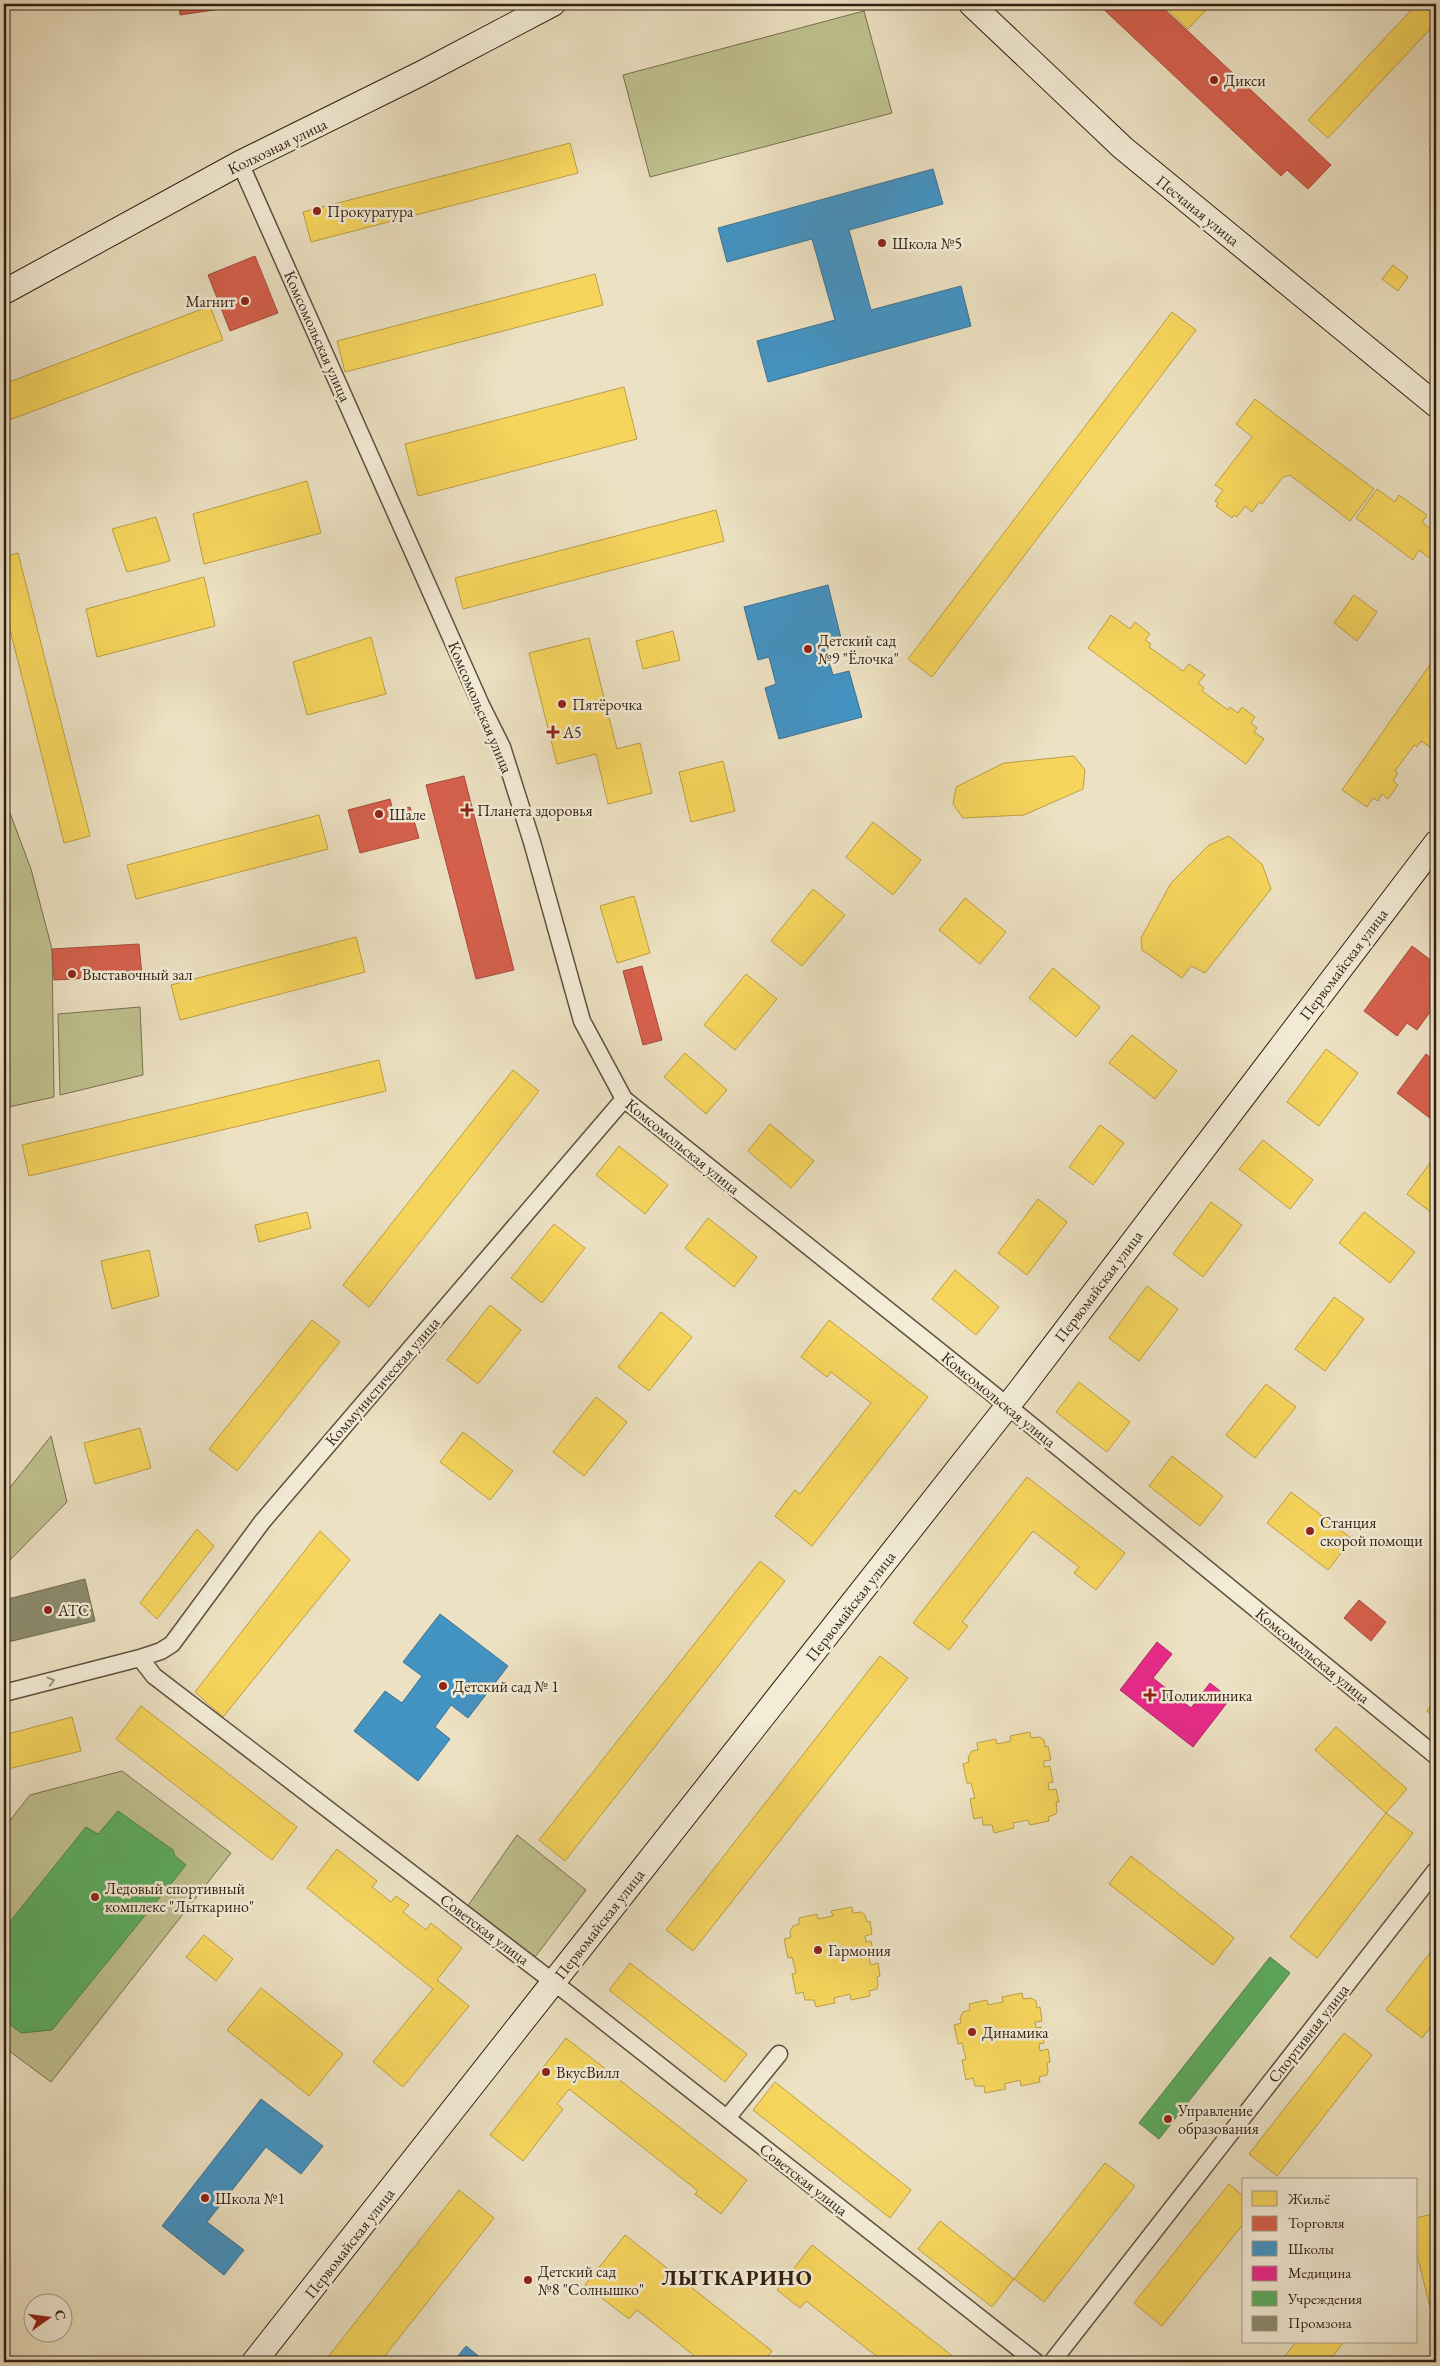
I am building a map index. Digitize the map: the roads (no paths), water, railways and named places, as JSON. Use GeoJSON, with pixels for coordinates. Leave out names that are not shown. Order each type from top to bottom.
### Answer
{"type":"FeatureCollection","features":[{"type":"Feature","properties":{"kind":"street","name":"Колхозная улица"},"geometry":{"type":"LineString","coordinates":[[4,292],[240,163],[420,74],[553,4]]}},
{"type":"Feature","properties":{"kind":"street","name":"Песчаная улица"},"geometry":{"type":"LineString","coordinates":[[971,4],[1123,148],[1436,404]]}},
{"type":"Feature","properties":{"kind":"street","name":"Комсомольская улица"},"geometry":{"type":"LineString","coordinates":[[240,163],[469,680],[502,747],[532,842],[582,1021],[624,1099],[1008,1406],[1436,1756]]}},
{"type":"Feature","properties":{"kind":"street","name":"Первомайская улица"},"geometry":{"type":"LineString","coordinates":[[254,2362],[1008,1406],[1435,847]]}},
{"type":"Feature","properties":{"kind":"street","name":"Коммунистическая улица"},"geometry":{"type":"LineString","coordinates":[[140,1658],[161,1651],[172,1644],[262,1522],[624,1099]]}},
{"type":"Feature","properties":{"kind":"street"},"geometry":{"type":"LineString","coordinates":[[4,1693],[140,1658]]}},
{"type":"Feature","properties":{"kind":"street","name":"Советская улица"},"geometry":{"type":"LineString","coordinates":[[140,1658],[154,1676],[553,1982],[1036,2362]]}},
{"type":"Feature","properties":{"kind":"street","name":"Спортивная улица"},"geometry":{"type":"LineString","coordinates":[[1052,2362],[1436,1870]]}},
{"type":"Feature","properties":{"kind":"street"},"geometry":{"type":"LineString","coordinates":[[726,2118],[779,2054]]}},
{"type":"Feature","properties":{"kind":"place","name":"Дикси"},"geometry":{"type":"Point","coordinates":[1214,80]}},
{"type":"Feature","properties":{"kind":"place","name":"Прокуратура"},"geometry":{"type":"Point","coordinates":[317,211]}},
{"type":"Feature","properties":{"kind":"place","name":"Школа №5"},"geometry":{"type":"Point","coordinates":[882,243]}},
{"type":"Feature","properties":{"kind":"place","name":"Магнит"},"geometry":{"type":"Point","coordinates":[245,301]}},
{"type":"Feature","properties":{"kind":"place","name":"Детский сад №9 \"Ёлочка\""},"geometry":{"type":"Point","coordinates":[808,649]}},
{"type":"Feature","properties":{"kind":"place","name":"Пятёрочка"},"geometry":{"type":"Point","coordinates":[562,704]}},
{"type":"Feature","properties":{"kind":"place","name":"А5"},"geometry":{"type":"Point","coordinates":[553,732]}},
{"type":"Feature","properties":{"kind":"place","name":"Планета здоровья"},"geometry":{"type":"Point","coordinates":[467,810]}},
{"type":"Feature","properties":{"kind":"place","name":"Шале"},"geometry":{"type":"Point","coordinates":[379,814]}},
{"type":"Feature","properties":{"kind":"place","name":"Выставочный зал"},"geometry":{"type":"Point","coordinates":[72,974]}},
{"type":"Feature","properties":{"kind":"place","name":"Станция скорой помощи"},"geometry":{"type":"Point","coordinates":[1310,1531]}},
{"type":"Feature","properties":{"kind":"place","name":"АТС"},"geometry":{"type":"Point","coordinates":[48,1610]}},
{"type":"Feature","properties":{"kind":"place","name":"Детский сад № 1"},"geometry":{"type":"Point","coordinates":[443,1686]}},
{"type":"Feature","properties":{"kind":"place","name":"Поликлиника"},"geometry":{"type":"Point","coordinates":[1150,1695]}},
{"type":"Feature","properties":{"kind":"place","name":"Ледовый спортивный комплекс \"Лыткарино\""},"geometry":{"type":"Point","coordinates":[95,1897]}},
{"type":"Feature","properties":{"kind":"place","name":"Гармония"},"geometry":{"type":"Point","coordinates":[818,1950]}},
{"type":"Feature","properties":{"kind":"place","name":"Динамика"},"geometry":{"type":"Point","coordinates":[972,2032]}},
{"type":"Feature","properties":{"kind":"place","name":"ВкусВилл"},"geometry":{"type":"Point","coordinates":[546,2072]}},
{"type":"Feature","properties":{"kind":"place","name":"Управление образования"},"geometry":{"type":"Point","coordinates":[1168,2119]}},
{"type":"Feature","properties":{"kind":"place","name":"Школа №1"},"geometry":{"type":"Point","coordinates":[205,2198]}},
{"type":"Feature","properties":{"kind":"place","name":"Детский сад №8 \"Солнышко\""},"geometry":{"type":"Point","coordinates":[528,2280]}},
{"type":"Feature","properties":{"kind":"district","name":"ЛЫТКАРИНО"},"geometry":{"type":"Point","coordinates":[737,2278]}}]}
